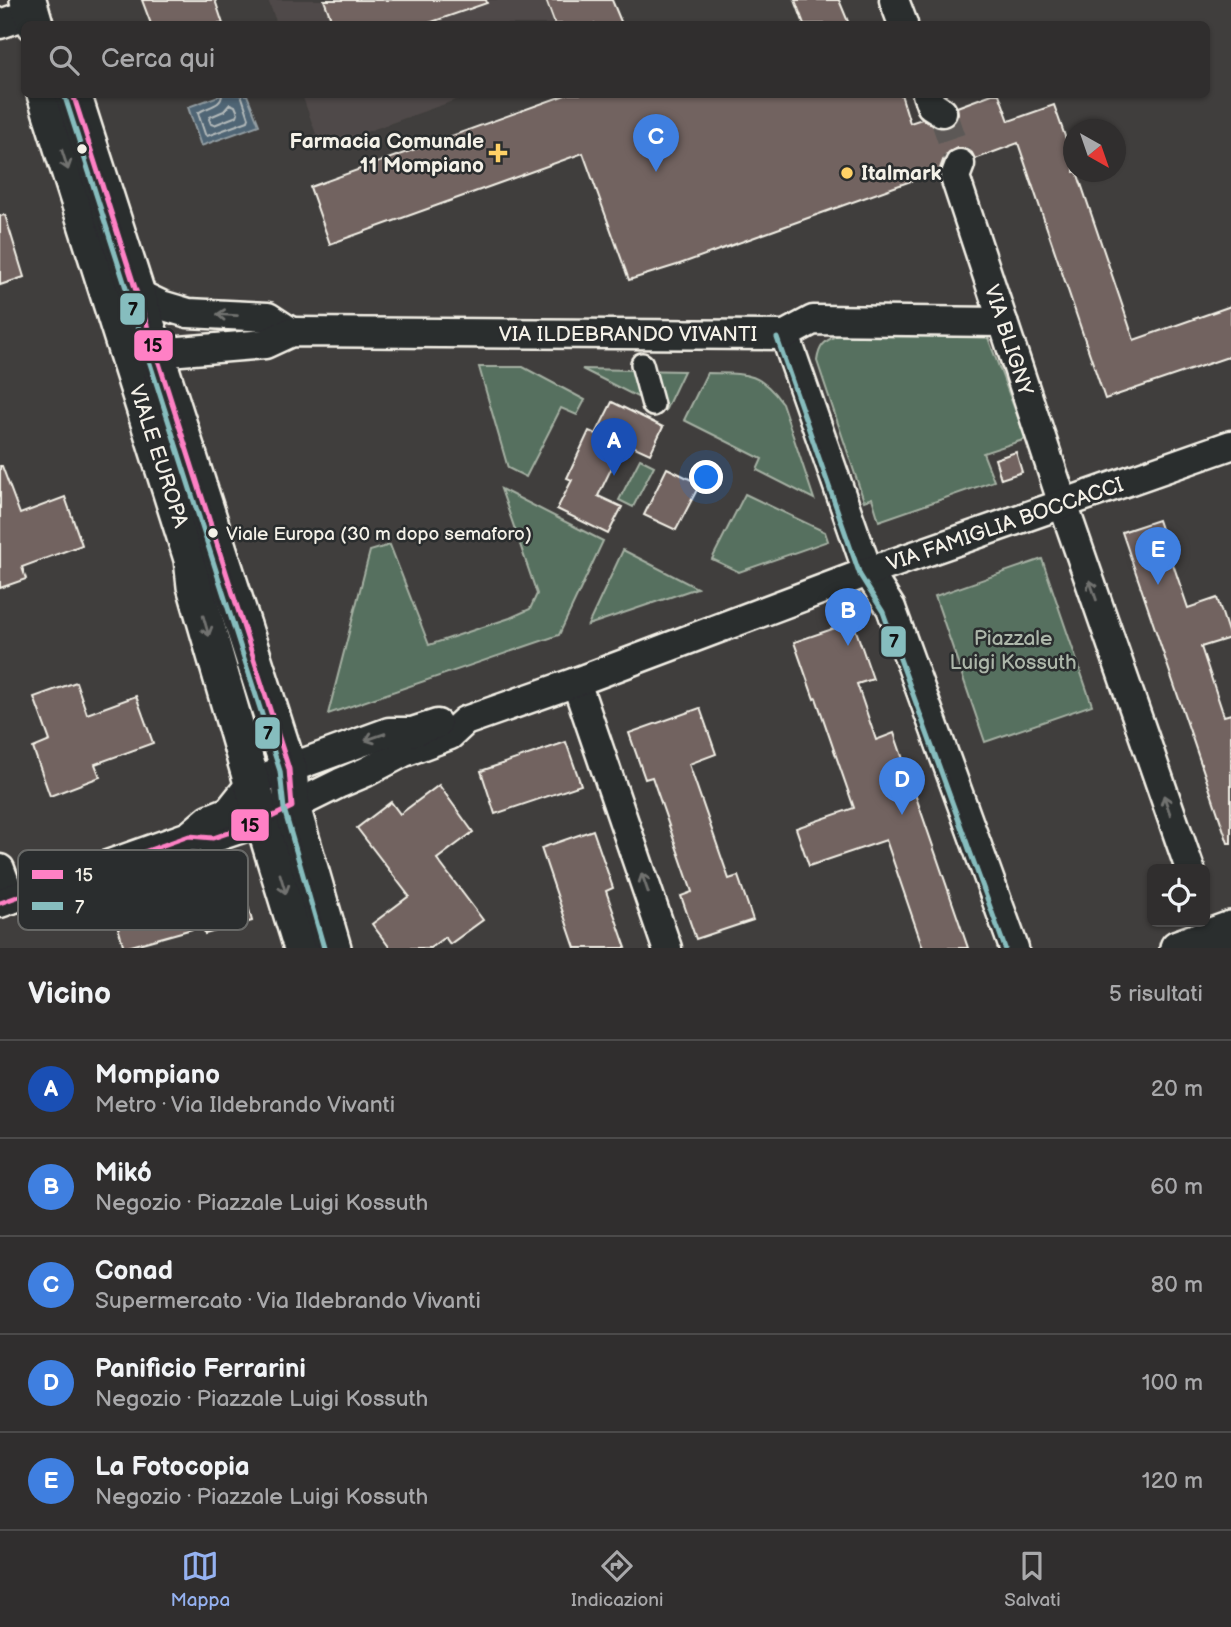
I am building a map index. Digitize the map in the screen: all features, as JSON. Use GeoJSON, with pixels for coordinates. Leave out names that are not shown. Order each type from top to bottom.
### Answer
{"type":"FeatureCollection","features":[{"type":"Feature","properties":{"kind":"street"},"geometry":{"type":"LineString","coordinates":[[894,0],[901,21]]}},
{"type":"Feature","properties":{"kind":"street","name":"VIALE EUROPA"},"geometry":{"type":"LineString","coordinates":[[46,98],[192,559],[195,586],[252,782],[277,814]]}},
{"type":"Feature","properties":{"kind":"street","name":"VIALE EUROPA"},"geometry":{"type":"LineString","coordinates":[[74,98],[289,769],[277,814]]}},
{"type":"Feature","properties":{"kind":"street","name":"VIA BLIGNY"},"geometry":{"type":"LineString","coordinates":[[953,170],[1063,504]]}},
{"type":"Feature","properties":{"kind":"street"},"geometry":{"type":"LineString","coordinates":[[93,246],[110,261],[132,336],[146,349],[156,353]]}},
{"type":"Feature","properties":{"kind":"street","name":"VIA ILDEBRANDO VIVANTI"},"geometry":{"type":"LineString","coordinates":[[138,294],[161,306],[188,313],[268,317],[291,332]]}},
{"type":"Feature","properties":{"kind":"street","name":"VIA ILDEBRANDO VIVANTI"},"geometry":{"type":"LineString","coordinates":[[156,353],[265,344],[291,332],[785,335],[813,320],[1003,322]]}},
{"type":"Feature","properties":{"kind":"street"},"geometry":{"type":"LineString","coordinates":[[785,335],[868,572],[891,608],[1014,948]]}},
{"type":"Feature","properties":{"kind":"street"},"geometry":{"type":"LineString","coordinates":[[642,364],[653,405]]}},
{"type":"Feature","properties":{"kind":"street","name":"VIA FAMIGLIA BOCCACCI"},"geometry":{"type":"LineString","coordinates":[[189,836],[214,838],[277,814],[404,752],[450,735],[465,721],[868,572],[1231,445]]}},
{"type":"Feature","properties":{"kind":"street"},"geometry":{"type":"LineString","coordinates":[[1063,504],[1188,864]]}},
{"type":"Feature","properties":{"kind":"street"},"geometry":{"type":"LineString","coordinates":[[576,682],[667,948]]}},
{"type":"Feature","properties":{"kind":"street","name":"VIA FAMIGLIA BOCCACCI"},"geometry":{"type":"LineString","coordinates":[[149,850],[189,836],[209,819],[229,811],[252,782],[389,732],[412,732],[453,719],[465,721]]}},
{"type":"Feature","properties":{"kind":"street"},"geometry":{"type":"LineString","coordinates":[[277,814],[302,948]]}},
{"type":"Feature","properties":{"kind":"street"},"geometry":{"type":"LineString","coordinates":[[277,814],[333,948]]}},
{"type":"Feature","properties":{"kind":"street"},"geometry":{"type":"LineString","coordinates":[[0,869],[5,901]]}},
{"type":"Feature","properties":{"kind":"street"},"geometry":{"type":"LineString","coordinates":[[1178,948],[1216,926]]}},
{"type":"Feature","properties":{"kind":"shaded area"},"geometry":{"type":"Polygon","coordinates":[[[268,0],[546,0],[554,21],[276,21],[268,0]]]}},
{"type":"Feature","properties":{"kind":"shaded area"},"geometry":{"type":"Polygon","coordinates":[[[303,98],[462,98],[321,148],[303,98]]]}},
{"type":"Feature","properties":{"kind":"green space"},"geometry":{"type":"Polygon","coordinates":[[[838,335],[987,335],[1026,439],[983,453],[994,481],[879,521],[872,498],[864,501],[817,361],[823,345],[838,335]]]}},
{"type":"Feature","properties":{"kind":"green space"},"geometry":{"type":"Polygon","coordinates":[[[479,367],[523,367],[585,400],[577,415],[561,408],[526,477],[508,468],[479,367]]]}},
{"type":"Feature","properties":{"kind":"green space"},"geometry":{"type":"Polygon","coordinates":[[[582,369],[684,371],[665,411],[582,369]]]}},
{"type":"Feature","properties":{"kind":"green space"},"geometry":{"type":"Polygon","coordinates":[[[707,373],[749,376],[758,379],[774,392],[782,403],[814,499],[757,470],[762,459],[684,420],[707,373]]]}},
{"type":"Feature","properties":{"kind":"green space"},"geometry":{"type":"Polygon","coordinates":[[[640,459],[654,466],[633,507],[619,500],[640,459]]]}},
{"type":"Feature","properties":{"kind":"green space"},"geometry":{"type":"Polygon","coordinates":[[[501,489],[603,541],[559,635],[328,714],[370,551],[390,545],[429,645],[530,609],[537,594],[501,489]]]}},
{"type":"Feature","properties":{"kind":"green space"},"geometry":{"type":"Polygon","coordinates":[[[745,494],[825,532],[828,541],[739,572],[712,559],[745,494]]]}},
{"type":"Feature","properties":{"kind":"green space"},"geometry":{"type":"Polygon","coordinates":[[[623,550],[697,588],[588,625],[623,550]]]}},
{"type":"Feature","properties":{"kind":"green space","name":"Piazzale Luigi Kossuth"},"geometry":{"type":"Polygon","coordinates":[[[1042,559],[1092,705],[985,742],[935,596],[1042,559]]]}},
{"type":"Feature","properties":{"kind":"water"},"geometry":{"type":"Polygon","coordinates":[[[213,98],[248,98],[259,125],[201,146],[188,107],[213,98]]]}},
{"type":"Feature","properties":{"kind":"building"},"geometry":{"type":"Polygon","coordinates":[[[142,0],[215,0],[222,21],[150,21],[142,0]]]}},
{"type":"Feature","properties":{"kind":"building"},"geometry":{"type":"Polygon","coordinates":[[[324,0],[486,0],[487,3],[435,21],[332,21],[324,0]]]}},
{"type":"Feature","properties":{"kind":"building"},"geometry":{"type":"Polygon","coordinates":[[[546,0],[612,0],[621,21],[554,21],[546,0]]]}},
{"type":"Feature","properties":{"kind":"building"},"geometry":{"type":"Polygon","coordinates":[[[795,0],[839,0],[848,21],[803,21],[795,0]]]}},
{"type":"Feature","properties":{"kind":"building"},"geometry":{"type":"Polygon","coordinates":[[[557,98],[902,98],[910,123],[922,119],[942,129],[956,121],[957,107],[981,98],[1000,98],[1009,121],[1054,105],[1063,131],[1063,182],[1080,182],[1134,340],[1231,306],[1231,356],[1105,399],[1018,143],[975,159],[967,149],[957,148],[944,158],[939,171],[629,280],[583,153],[330,244],[310,187],[557,98]]]}},
{"type":"Feature","properties":{"kind":"building"},"geometry":{"type":"Polygon","coordinates":[[[5,215],[24,277],[0,285],[0,216],[5,215]]]}},
{"type":"Feature","properties":{"kind":"building"},"geometry":{"type":"Polygon","coordinates":[[[612,402],[663,427],[650,454],[624,442],[598,496],[622,507],[608,534],[557,509],[572,480],[567,478],[589,431],[596,434],[612,402]]]}},
{"type":"Feature","properties":{"kind":"building"},"geometry":{"type":"Polygon","coordinates":[[[1016,452],[1022,472],[1001,479],[995,459],[1016,452]]]}},
{"type":"Feature","properties":{"kind":"building"},"geometry":{"type":"Polygon","coordinates":[[[0,466],[20,514],[65,497],[82,545],[22,567],[26,579],[0,588],[0,466]]]}},
{"type":"Feature","properties":{"kind":"building"},"geometry":{"type":"Polygon","coordinates":[[[667,468],[700,484],[676,530],[644,515],[667,468]]]}},
{"type":"Feature","properties":{"kind":"building"},"geometry":{"type":"Polygon","coordinates":[[[1158,520],[1188,608],[1217,598],[1230,638],[1201,647],[1224,716],[1231,714],[1231,843],[1228,843],[1122,532],[1158,520]]]}},
{"type":"Feature","properties":{"kind":"building"},"geometry":{"type":"Polygon","coordinates":[[[853,622],[873,679],[857,684],[876,740],[894,733],[968,948],[923,948],[886,840],[809,866],[796,828],[854,808],[794,642],[853,622]]]}},
{"type":"Feature","properties":{"kind":"building"},"geometry":{"type":"Polygon","coordinates":[[[76,682],[87,714],[136,696],[153,743],[95,764],[100,777],[50,796],[33,748],[50,741],[34,697],[76,682]]]}},
{"type":"Feature","properties":{"kind":"building"},"geometry":{"type":"Polygon","coordinates":[[[700,708],[716,754],[689,764],[729,879],[738,876],[753,920],[696,939],[681,896],[692,892],[652,777],[645,779],[629,733],[700,708]]]}},
{"type":"Feature","properties":{"kind":"building"},"geometry":{"type":"Polygon","coordinates":[[[566,742],[581,785],[495,814],[481,771],[566,742]]]}},
{"type":"Feature","properties":{"kind":"building"},"geometry":{"type":"Polygon","coordinates":[[[439,785],[473,832],[437,859],[483,920],[450,944],[445,937],[430,948],[390,948],[372,924],[409,896],[357,828],[391,802],[400,814],[439,785]]]}},
{"type":"Feature","properties":{"kind":"building"},"geometry":{"type":"Polygon","coordinates":[[[593,830],[613,888],[606,891],[626,948],[575,948],[541,848],[593,830]]]}},
{"type":"Feature","properties":{"kind":"building"},"geometry":{"type":"Polygon","coordinates":[[[248,906],[252,921],[248,922],[248,906]]]}},
{"type":"Feature","properties":{"kind":"building"},"geometry":{"type":"Polygon","coordinates":[[[119,930],[189,930],[124,948],[119,930]]]}},
{"type":"Feature","properties":{"kind":"building"},"geometry":{"type":"Polygon","coordinates":[[[204,930],[219,930],[205,934],[204,930]]]}},
{"type":"Feature","properties":{"kind":"tunnel"},"geometry":{"type":"LineString","coordinates":[[942,112],[960,164]]}},
{"type":"Feature","properties":{"kind":"transit line","name":"7"},"geometry":{"type":"LineString","coordinates":[[65,98],[280,771],[284,809],[324,948]]}},
{"type":"Feature","properties":{"kind":"transit line","name":"15"},"geometry":{"type":"LineString","coordinates":[[74,98],[289,769],[292,807],[263,821],[213,838],[189,836],[150,850]]}},
{"type":"Feature","properties":{"kind":"transit line","name":"7"},"geometry":{"type":"LineString","coordinates":[[777,338],[860,575],[883,612],[1005,948]]}},
{"type":"Feature","properties":{"kind":"transit line","name":"15"},"geometry":{"type":"LineString","coordinates":[[0,903],[18,897]]}},
{"type":"Feature","properties":{"kind":"place","name":"Farmacia Comunale 11 Mompiano"},"geometry":{"type":"Point","coordinates":[498,153]}},
{"type":"Feature","properties":{"kind":"place","name":"Conad"},"geometry":{"type":"Point","coordinates":[656,172]}},
{"type":"Feature","properties":{"kind":"place","name":"Italmark"},"geometry":{"type":"Point","coordinates":[847,173]}},
{"type":"Feature","properties":{"kind":"place","name":"Mompiano"},"geometry":{"type":"Point","coordinates":[614,476]}},
{"type":"Feature","properties":{"kind":"place","name":"Viale Europa (30 m dopo semaforo)"},"geometry":{"type":"Point","coordinates":[213,533]}},
{"type":"Feature","properties":{"kind":"place","name":"La Fotocopia"},"geometry":{"type":"Point","coordinates":[1158,585]}},
{"type":"Feature","properties":{"kind":"place","name":"Mikó"},"geometry":{"type":"Point","coordinates":[848,646]}},
{"type":"Feature","properties":{"kind":"place","name":"Panificio Ferrarini"},"geometry":{"type":"Point","coordinates":[902,815]}}]}
